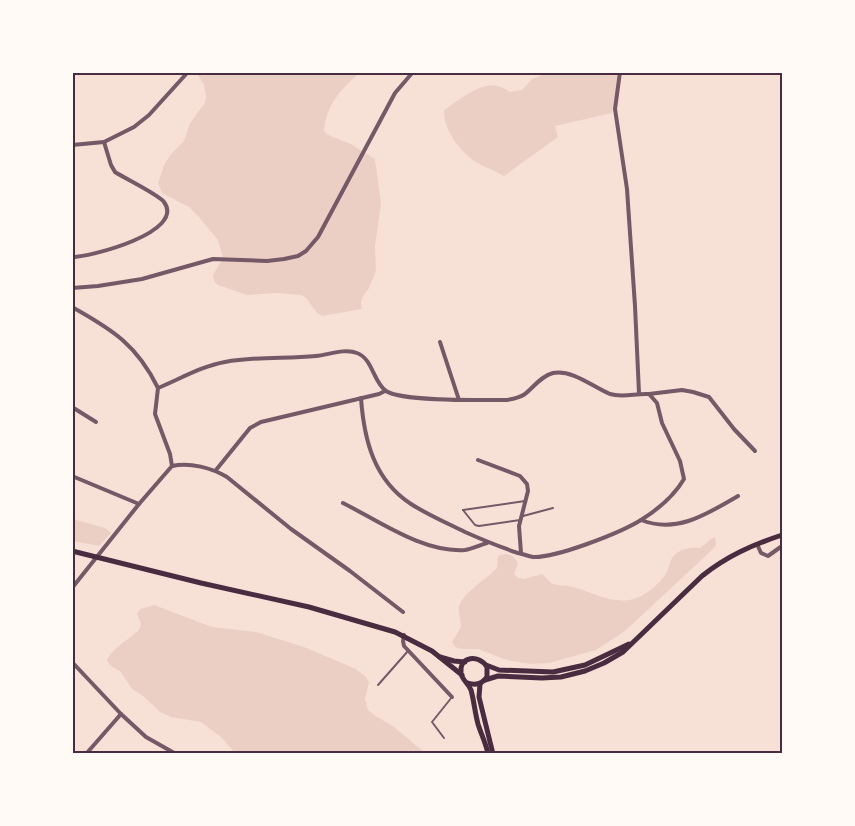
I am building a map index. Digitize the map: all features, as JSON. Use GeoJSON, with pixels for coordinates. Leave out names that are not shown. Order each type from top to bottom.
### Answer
{"type":"FeatureCollection","features":[{"type":"Feature","properties":{"kind":"main road"},"geometry":{"type":"LineString","coordinates":[[468,684],[474,685],[498,676],[542,678],[573,674],[604,663],[623,652],[629,644],[708,571],[726,558],[782,535]]}},
{"type":"Feature","properties":{"kind":"main road"},"geometry":{"type":"LineString","coordinates":[[72,551],[309,607],[404,635],[440,657],[462,675],[468,684],[488,754]]}},
{"type":"Feature","properties":{"kind":"main road"},"geometry":{"type":"LineString","coordinates":[[440,657],[465,662],[476,658],[486,665],[499,670],[553,672],[585,665],[629,644]]}},
{"type":"Feature","properties":{"kind":"main road"},"geometry":{"type":"LineString","coordinates":[[462,675],[462,668],[465,662]]}},
{"type":"Feature","properties":{"kind":"main road"},"geometry":{"type":"LineString","coordinates":[[486,665],[488,672],[482,682],[479,698],[493,754]]}},
{"type":"Feature","properties":{"kind":"street"},"geometry":{"type":"LineString","coordinates":[[72,145],[104,142],[142,121],[188,72]]}},
{"type":"Feature","properties":{"kind":"street"},"geometry":{"type":"LineString","coordinates":[[72,288],[142,280],[213,259],[267,261],[298,256],[306,252],[318,237],[395,93],[413,72]]}},
{"type":"Feature","properties":{"kind":"street"},"geometry":{"type":"LineString","coordinates":[[620,72],[615,110],[627,189],[639,393]]}},
{"type":"Feature","properties":{"kind":"street"},"geometry":{"type":"LineString","coordinates":[[72,258],[104,251],[142,238],[154,231],[166,216],[167,208],[163,200],[115,172],[111,166],[104,142]]}},
{"type":"Feature","properties":{"kind":"street"},"geometry":{"type":"LineString","coordinates":[[72,307],[108,327],[127,342],[145,363],[158,388],[155,414],[170,454],[172,466]]}},
{"type":"Feature","properties":{"kind":"street"},"geometry":{"type":"LineString","coordinates":[[440,342],[459,400]]}},
{"type":"Feature","properties":{"kind":"street"},"geometry":{"type":"LineString","coordinates":[[158,388],[224,362],[256,358],[316,356],[350,351],[360,354],[368,363],[385,391],[409,397],[506,400],[525,394],[545,376],[560,373],[576,377],[611,394],[625,396],[639,393],[649,394],[682,390],[709,397],[734,429],[755,451]]}},
{"type":"Feature","properties":{"kind":"street"},"geometry":{"type":"LineString","coordinates":[[216,470],[250,428],[266,420],[385,391]]}},
{"type":"Feature","properties":{"kind":"street"},"geometry":{"type":"LineString","coordinates":[[361,398],[364,429],[372,458],[378,470],[393,489],[410,504],[488,542],[532,557],[564,551],[620,531],[641,520],[672,496],[684,479],[680,461],[662,423],[657,403],[649,394]]}},
{"type":"Feature","properties":{"kind":"street"},"geometry":{"type":"LineString","coordinates":[[72,407],[96,422]]}},
{"type":"Feature","properties":{"kind":"street"},"geometry":{"type":"LineString","coordinates":[[478,460],[520,476],[527,484],[528,491],[520,518],[521,553]]}},
{"type":"Feature","properties":{"kind":"street"},"geometry":{"type":"LineString","coordinates":[[72,588],[172,466],[187,465],[216,470],[240,485],[291,529],[403,612]]}},
{"type":"Feature","properties":{"kind":"street"},"geometry":{"type":"LineString","coordinates":[[72,476],[139,504]]}},
{"type":"Feature","properties":{"kind":"street"},"geometry":{"type":"LineString","coordinates":[[641,520],[652,524],[672,526],[688,522],[738,496]]}},
{"type":"Feature","properties":{"kind":"street"},"geometry":{"type":"LineString","coordinates":[[343,503],[422,544],[454,550],[467,550],[488,542]]}},
{"type":"Feature","properties":{"kind":"street"},"geometry":{"type":"LineString","coordinates":[[757,544],[761,553],[768,556],[782,546]]}},
{"type":"Feature","properties":{"kind":"street"},"geometry":{"type":"LineString","coordinates":[[404,635],[403,643],[408,651],[452,697]]}},
{"type":"Feature","properties":{"kind":"street"},"geometry":{"type":"LineString","coordinates":[[72,662],[121,714],[146,737],[176,754]]}},
{"type":"Feature","properties":{"kind":"street"},"geometry":{"type":"LineString","coordinates":[[86,754],[121,714]]}},
{"type":"Feature","properties":{"kind":"lane"},"geometry":{"type":"LineString","coordinates":[[525,501],[463,510],[475,525],[479,526],[520,518],[553,508]]}},
{"type":"Feature","properties":{"kind":"lane"},"geometry":{"type":"LineString","coordinates":[[378,685],[408,651]]}},
{"type":"Feature","properties":{"kind":"lane"},"geometry":{"type":"LineString","coordinates":[[444,738],[432,722],[452,697]]}},
{"type":"Feature","properties":{"kind":"shaded area"},"geometry":{"type":"Polygon","coordinates":[[[198,73],[360,73],[341,91],[331,106],[324,131],[328,135],[351,144],[375,159],[381,203],[375,247],[376,271],[369,288],[362,298],[362,309],[322,316],[301,295],[277,293],[247,295],[218,285],[214,281],[213,275],[223,258],[218,240],[189,207],[162,193],[158,183],[164,165],[171,154],[184,141],[190,123],[205,103],[204,84],[198,73]]]}},
{"type":"Feature","properties":{"kind":"shaded area"},"geometry":{"type":"Polygon","coordinates":[[[547,73],[620,73],[612,113],[555,126],[558,137],[504,176],[470,158],[449,132],[444,117],[444,110],[476,89],[484,86],[493,85],[510,92],[522,90],[532,79],[547,73]]]}},
{"type":"Feature","properties":{"kind":"shaded area"},"geometry":{"type":"Polygon","coordinates":[[[73,519],[105,528],[111,533],[99,546],[73,541],[73,519]]]}},
{"type":"Feature","properties":{"kind":"shaded area"},"geometry":{"type":"Polygon","coordinates":[[[714,537],[716,545],[712,550],[625,631],[596,650],[549,663],[531,664],[507,660],[478,649],[461,649],[455,647],[452,642],[461,627],[459,607],[461,602],[470,591],[497,568],[498,556],[507,554],[514,558],[518,563],[514,574],[518,578],[524,579],[542,574],[553,584],[577,588],[612,599],[630,600],[650,591],[657,585],[666,573],[672,558],[678,552],[693,547],[700,548],[714,537]]]}},
{"type":"Feature","properties":{"kind":"shaded area"},"geometry":{"type":"Polygon","coordinates":[[[154,605],[212,627],[256,632],[304,647],[356,669],[369,682],[365,699],[368,710],[393,726],[425,753],[235,753],[221,737],[201,722],[171,717],[160,712],[142,695],[132,689],[121,672],[107,661],[115,650],[140,628],[141,624],[137,613],[141,609],[154,605]]]}}]}
